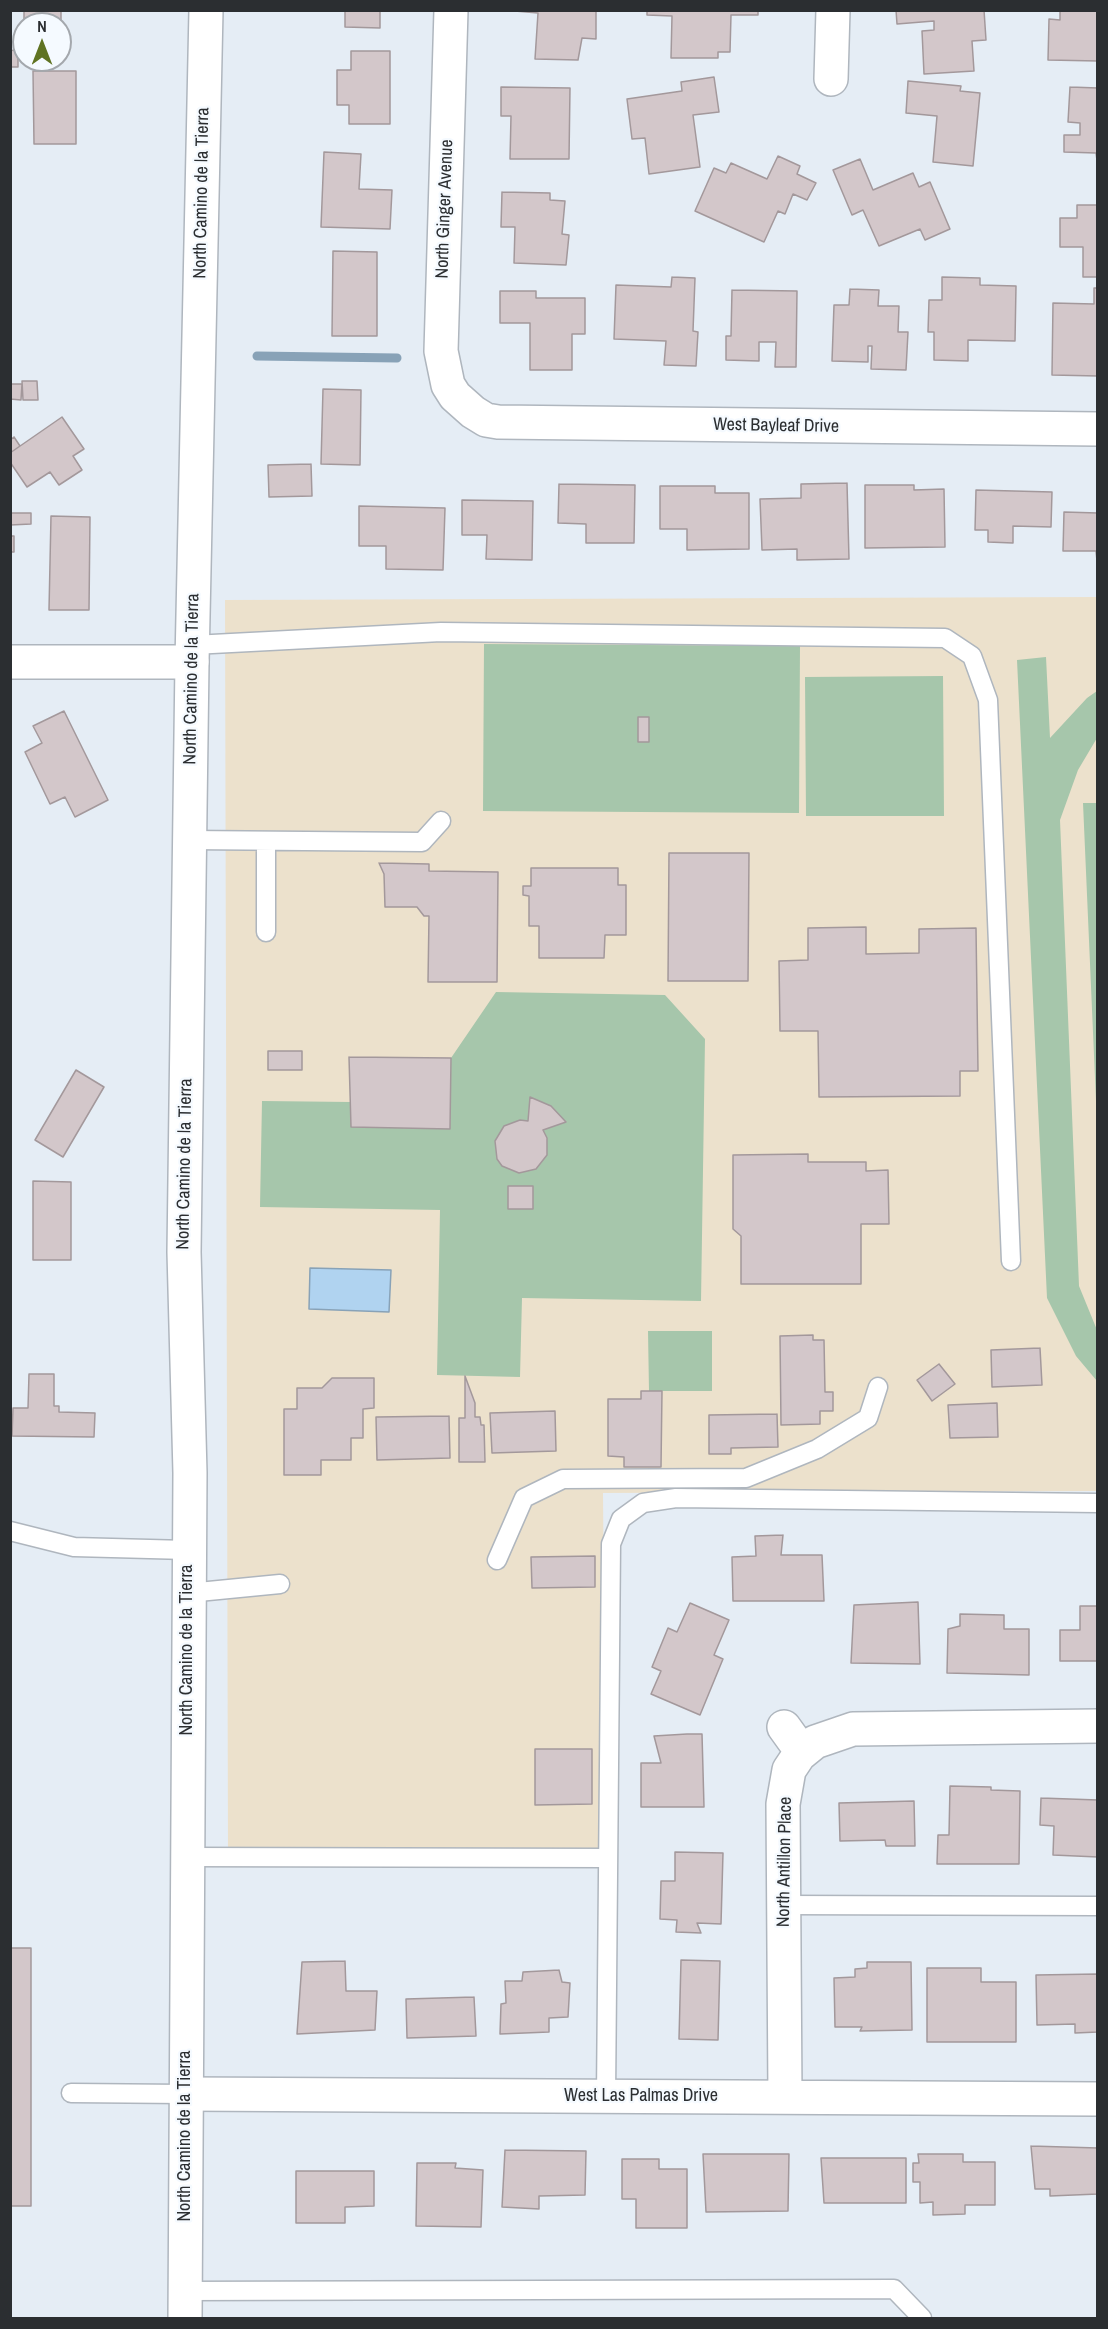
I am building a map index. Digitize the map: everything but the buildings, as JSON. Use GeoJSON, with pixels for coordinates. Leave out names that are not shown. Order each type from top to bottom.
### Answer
{"type":"FeatureCollection","features":[{"type":"Feature","properties":{"kind":"street","name":"North Camino de la Tierra"},"geometry":{"type":"LineString","coordinates":[[185,2305],[187,1550],[190,1473],[184,1252],[192,654],[206,10]]}},
{"type":"Feature","properties":{"kind":"street","name":"North Ginger Avenue"},"geometry":{"type":"LineString","coordinates":[[451,10],[441,351],[451,404]]}},
{"type":"Feature","properties":{"kind":"street"},"geometry":{"type":"LineString","coordinates":[[831,79],[833,10]]}},
{"type":"Feature","properties":{"kind":"street","name":"West Bayleaf Drive"},"geometry":{"type":"LineString","coordinates":[[451,404],[486,420],[498,422],[1098,429]]}},
{"type":"Feature","properties":{"kind":"street"},"geometry":{"type":"LineString","coordinates":[[10,662],[192,654]]}},
{"type":"Feature","properties":{"kind":"street","name":"North Antillon Place"},"geometry":{"type":"LineString","coordinates":[[785,2097],[783,1804],[793,1740],[824,1738],[853,1729],[1098,1726]]}},
{"type":"Feature","properties":{"kind":"street","name":"West Las Palmas Drive"},"geometry":{"type":"LineString","coordinates":[[185,2094],[1098,2099]]}},
{"type":"Feature","properties":{"kind":"lane"},"geometry":{"type":"LineString","coordinates":[[192,654],[441,632],[945,638],[972,656],[988,700],[1011,1261]]}},
{"type":"Feature","properties":{"kind":"lane"},"geometry":{"type":"LineString","coordinates":[[189,840],[422,842],[441,821]]}},
{"type":"Feature","properties":{"kind":"lane"},"geometry":{"type":"LineString","coordinates":[[266,842],[266,932]]}},
{"type":"Feature","properties":{"kind":"lane"},"geometry":{"type":"LineString","coordinates":[[497,1560],[524,1498],[563,1479],[746,1479],[817,1449],[868,1418],[878,1387]]}},
{"type":"Feature","properties":{"kind":"lane"},"geometry":{"type":"LineString","coordinates":[[606,2096],[611,1544],[621,1519],[643,1503],[676,1498],[1098,1503]]}},
{"type":"Feature","properties":{"kind":"lane"},"geometry":{"type":"LineString","coordinates":[[10,1531],[74,1547],[187,1550]]}},
{"type":"Feature","properties":{"kind":"lane"},"geometry":{"type":"LineString","coordinates":[[188,1593],[280,1584]]}},
{"type":"Feature","properties":{"kind":"lane"},"geometry":{"type":"LineString","coordinates":[[186,1857],[608,1858]]}},
{"type":"Feature","properties":{"kind":"lane"},"geometry":{"type":"LineString","coordinates":[[784,1905],[1098,1906]]}},
{"type":"Feature","properties":{"kind":"lane"},"geometry":{"type":"LineString","coordinates":[[71,2093],[185,2094]]}},
{"type":"Feature","properties":{"kind":"lane"},"geometry":{"type":"LineString","coordinates":[[185,2305],[894,2289],[922,2319]]}},
{"type":"Feature","properties":{"kind":"shaded area"},"geometry":{"type":"Polygon","coordinates":[[[1097,597],[1097,1491],[603,1493],[606,1849],[228,1860],[225,600],[1097,597]]]}},
{"type":"Feature","properties":{"kind":"green space"},"geometry":{"type":"Polygon","coordinates":[[[484,644],[800,646],[799,813],[483,811],[484,644]]]}},
{"type":"Feature","properties":{"kind":"green space"},"geometry":{"type":"Polygon","coordinates":[[[1046,657],[1050,738],[1087,698],[1097,691],[1097,738],[1078,770],[1060,820],[1079,1286],[1097,1330],[1097,1381],[1076,1356],[1047,1298],[1017,660],[1046,657]]]}},
{"type":"Feature","properties":{"kind":"green space"},"geometry":{"type":"Polygon","coordinates":[[[943,676],[944,816],[806,816],[805,677],[943,676]]]}},
{"type":"Feature","properties":{"kind":"green space"},"geometry":{"type":"Polygon","coordinates":[[[1083,803],[1098,803],[1097,1124],[1083,803]]]}},
{"type":"Feature","properties":{"kind":"green space"},"geometry":{"type":"Polygon","coordinates":[[[496,992],[665,995],[705,1039],[701,1301],[522,1298],[520,1377],[437,1375],[440,1210],[260,1207],[262,1101],[351,1102],[351,1127],[450,1128],[451,1058],[496,992]]]}},
{"type":"Feature","properties":{"kind":"green space"},"geometry":{"type":"Polygon","coordinates":[[[648,1331],[712,1331],[712,1391],[649,1391],[648,1331]]]}},
{"type":"Feature","properties":{"kind":"water"},"geometry":{"type":"Polygon","coordinates":[[[310,1268],[391,1270],[389,1312],[309,1309],[310,1268]]]}},
{"type":"Feature","properties":{"kind":"waterway"},"geometry":{"type":"LineString","coordinates":[[257,356],[397,358]]}}]}
